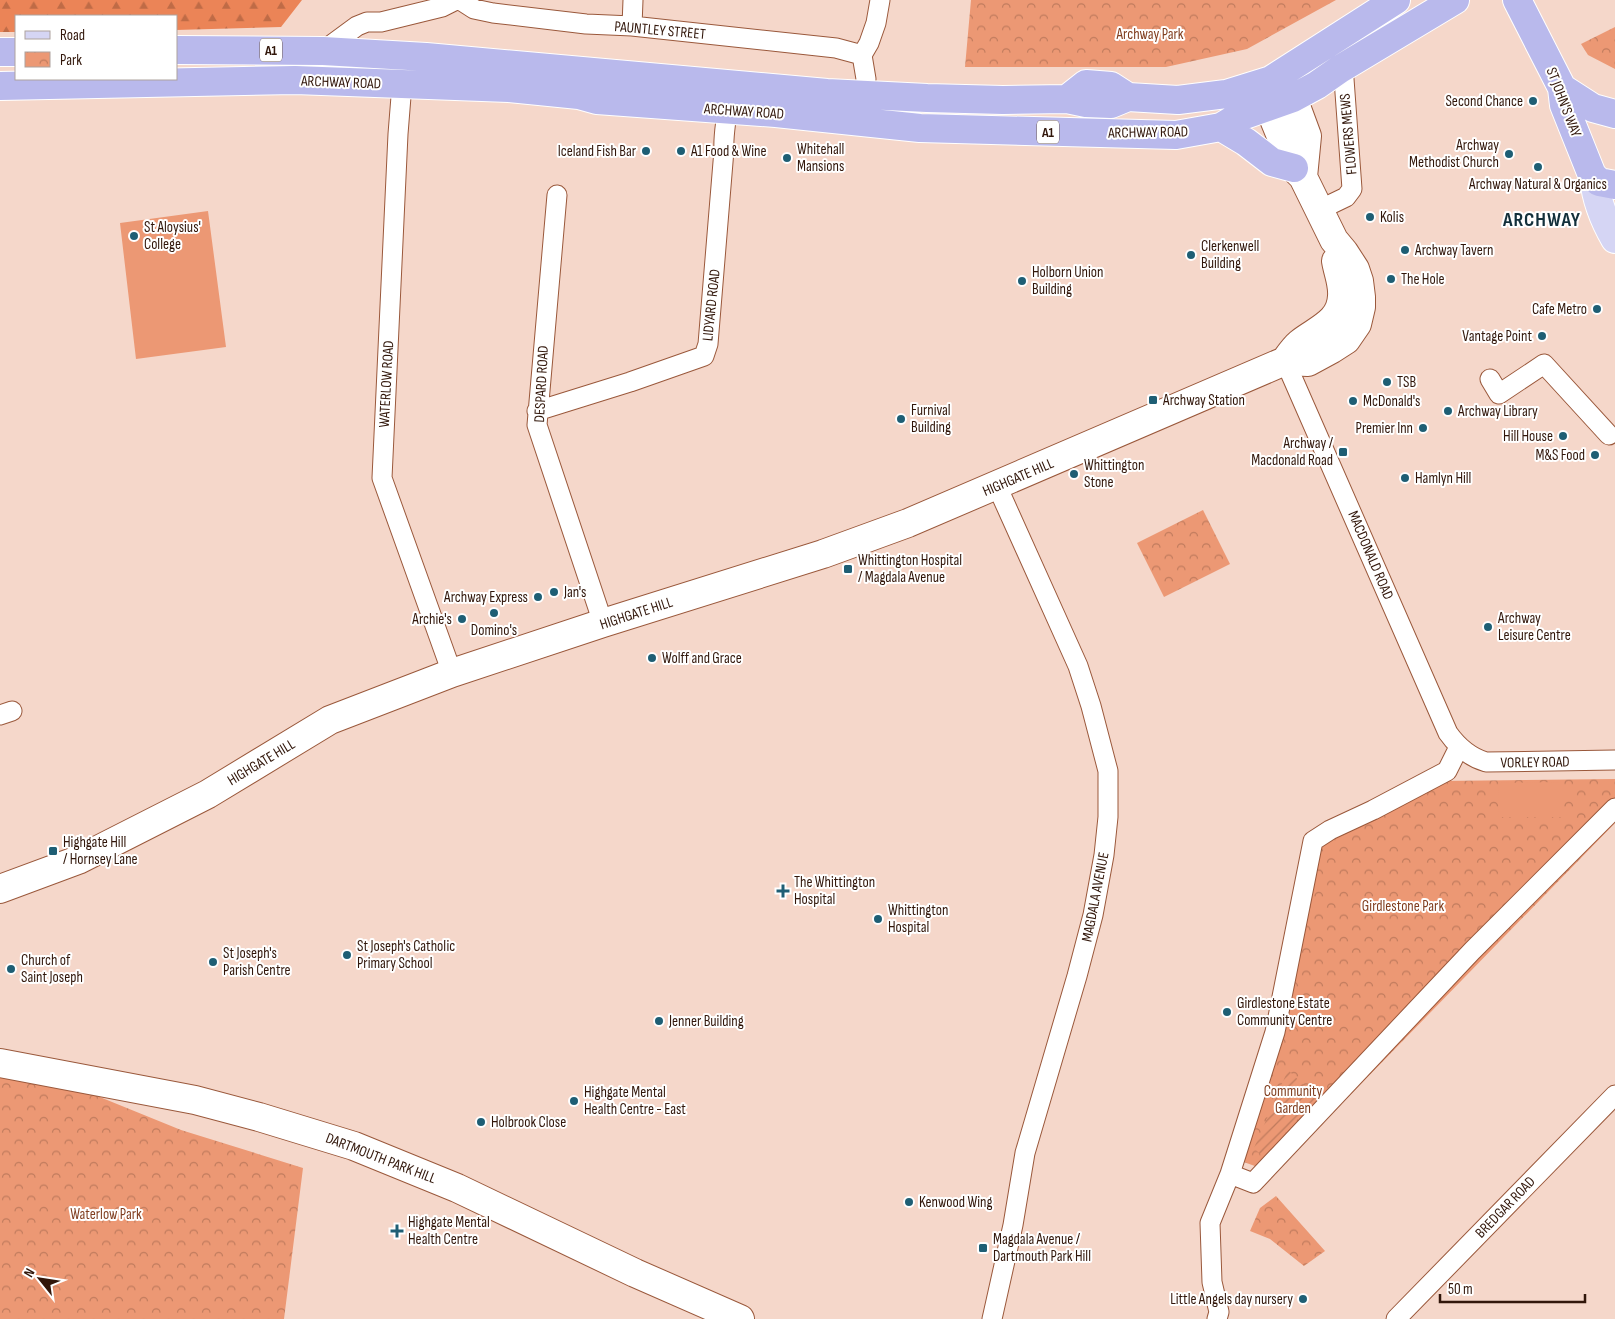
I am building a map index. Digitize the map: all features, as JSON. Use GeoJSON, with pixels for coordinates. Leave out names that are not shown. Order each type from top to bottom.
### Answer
{"type":"FeatureCollection","features":[{"type":"Feature","properties":{"kind":"highway","name":"ARCHWAY ROAD"},"geometry":{"type":"LineString","coordinates":[[178,50],[323,51],[426,58],[544,80],[927,98],[1066,99],[1086,104],[1111,104],[1128,97],[1178,100],[1226,94],[1271,80],[1396,0]]}},
{"type":"Feature","properties":{"kind":"highway","name":"ARCHWAY ROAD"},"geometry":{"type":"LineString","coordinates":[[544,80],[548,106],[582,113],[597,100],[845,119],[920,128],[1176,134],[1221,127],[1236,118],[1281,102],[1317,85],[1340,69],[1455,0]]}},
{"type":"Feature","properties":{"kind":"highway","name":"ST JOHN'S WAY"},"geometry":{"type":"LineString","coordinates":[[1512,3],[1562,88],[1564,105],[1590,172],[1604,182]]}},
{"type":"Feature","properties":{"kind":"highway"},"geometry":{"type":"LineString","coordinates":[[0,52],[15,52]]}},
{"type":"Feature","properties":{"kind":"highway","name":"ARCHWAY ROAD"},"geometry":{"type":"LineString","coordinates":[[0,86],[295,80],[510,88],[544,80]]}},
{"type":"Feature","properties":{"kind":"highway"},"geometry":{"type":"LineString","coordinates":[[1562,88],[1593,108],[1615,114]]}},
{"type":"Feature","properties":{"kind":"highway"},"geometry":{"type":"LineString","coordinates":[[1221,127],[1246,142],[1272,162],[1298,173]]}},
{"type":"Feature","properties":{"kind":"main road"},"geometry":{"type":"LineString","coordinates":[[1271,80],[1281,102],[1298,173],[1334,240]]}},
{"type":"Feature","properties":{"kind":"main road"},"geometry":{"type":"LineString","coordinates":[[1604,182],[1597,198],[1615,239]]}},
{"type":"Feature","properties":{"kind":"main road","name":"HIGHGATE HILL"},"geometry":{"type":"LineString","coordinates":[[0,889],[78,860],[200,798],[330,720],[452,672],[844,547],[908,524],[1285,361],[1297,346],[1319,332],[1339,312],[1342,290],[1334,240]]}},
{"type":"Feature","properties":{"kind":"main road","name":"HIGHGATE HILL"},"geometry":{"type":"LineString","coordinates":[[1285,361],[1302,363],[1314,359],[1350,336],[1357,324],[1361,307],[1359,281],[1351,262],[1334,240]]}},
{"type":"Feature","properties":{"kind":"main road","name":"DARTMOUTH PARK HILL"},"geometry":{"type":"LineString","coordinates":[[0,1063],[185,1098],[236,1110],[354,1146],[457,1188],[730,1317]]}},
{"type":"Feature","properties":{"kind":"street","name":"PAUNTLEY STREET"},"geometry":{"type":"LineString","coordinates":[[323,51],[357,26],[367,22],[380,22],[442,7],[458,0],[474,9],[493,12],[586,24],[632,26],[836,48],[862,55]]}},
{"type":"Feature","properties":{"kind":"street"},"geometry":{"type":"LineString","coordinates":[[632,26],[633,0]]}},
{"type":"Feature","properties":{"kind":"street"},"geometry":{"type":"LineString","coordinates":[[864,94],[866,79],[862,55],[869,43],[876,23],[880,0]]}},
{"type":"Feature","properties":{"kind":"street","name":"FLOWERS MEWS"},"geometry":{"type":"LineString","coordinates":[[1319,210],[1346,197],[1352,189],[1344,79],[1340,69]]}},
{"type":"Feature","properties":{"kind":"street","name":"WATERLOW ROAD"},"geometry":{"type":"LineString","coordinates":[[402,84],[382,478],[452,672]]}},
{"type":"Feature","properties":{"kind":"street","name":"LIDYARD ROAD"},"geometry":{"type":"LineString","coordinates":[[538,411],[704,356],[708,344],[726,110]]}},
{"type":"Feature","properties":{"kind":"street","name":"DESPARD ROAD"},"geometry":{"type":"LineString","coordinates":[[557,195],[537,425],[603,623]]}},
{"type":"Feature","properties":{"kind":"street","name":"MACDONALD ROAD"},"geometry":{"type":"LineString","coordinates":[[1285,361],[1448,733],[1459,747]]}},
{"type":"Feature","properties":{"kind":"street"},"geometry":{"type":"LineString","coordinates":[[1490,379],[1499,394],[1544,364],[1609,435]]}},
{"type":"Feature","properties":{"kind":"street","name":"MAGDALA AVENUE"},"geometry":{"type":"LineString","coordinates":[[992,1319],[1013,1225],[1025,1153],[1093,915],[1104,856],[1108,799],[1108,771],[1092,706],[1078,666],[997,486]]}},
{"type":"Feature","properties":{"kind":"street"},"geometry":{"type":"LineString","coordinates":[[1218,1319],[1219,1312],[1212,1282],[1210,1223],[1230,1174],[1275,1032],[1313,841],[1330,830],[1373,810],[1447,771],[1459,747]]}},
{"type":"Feature","properties":{"kind":"street","name":"VORLEY ROAD"},"geometry":{"type":"LineString","coordinates":[[1459,747],[1477,759],[1486,762],[1615,760]]}},
{"type":"Feature","properties":{"kind":"street"},"geometry":{"type":"LineString","coordinates":[[1230,1174],[1254,1183],[1472,951],[1615,808]]}},
{"type":"Feature","properties":{"kind":"street","name":"BREDGAR ROAD"},"geometry":{"type":"LineString","coordinates":[[1396,1319],[1615,1096]]}},
{"type":"Feature","properties":{"kind":"green space"},"geometry":{"type":"Polygon","coordinates":[[[0,0],[302,0],[281,27],[178,30],[178,15],[15,15],[15,32],[0,32],[0,0]]]}},
{"type":"Feature","properties":{"kind":"green space","name":"Archway Park"},"geometry":{"type":"Polygon","coordinates":[[[971,0],[1336,0],[1247,49],[1166,67],[965,67],[971,0]]]}},
{"type":"Feature","properties":{"kind":"green space"},"geometry":{"type":"Polygon","coordinates":[[[1615,27],[1615,69],[1588,55],[1581,44],[1615,27]]]}},
{"type":"Feature","properties":{"kind":"green space"},"geometry":{"type":"Polygon","coordinates":[[[208,211],[226,347],[136,359],[120,223],[208,211]]]}},
{"type":"Feature","properties":{"kind":"green space"},"geometry":{"type":"Polygon","coordinates":[[[1203,510],[1230,564],[1164,597],[1137,543],[1203,510]]]}},
{"type":"Feature","properties":{"kind":"green space","name":"Girdlestone Park"},"geometry":{"type":"Polygon","coordinates":[[[1615,779],[1615,823],[1274,1173],[1241,1161],[1271,1071],[1292,999],[1318,842],[1440,781],[1615,779]]]}},
{"type":"Feature","properties":{"kind":"green space"},"geometry":{"type":"Polygon","coordinates":[[[1562,782],[1562,817],[1498,817],[1499,783],[1562,782]]]}},
{"type":"Feature","properties":{"kind":"green space","name":"Community Garden"},"geometry":{"type":"Polygon","coordinates":[[[1288,1070],[1317,1098],[1263,1157],[1254,1148],[1288,1070]]]}},
{"type":"Feature","properties":{"kind":"green space","name":"Waterlow Park"},"geometry":{"type":"Polygon","coordinates":[[[0,1074],[53,1078],[181,1130],[303,1168],[284,1319],[0,1319],[0,1074]]]}},
{"type":"Feature","properties":{"kind":"green space"},"geometry":{"type":"Polygon","coordinates":[[[1276,1196],[1325,1251],[1304,1266],[1270,1239],[1250,1231],[1260,1208],[1276,1196]]]}},
{"type":"Feature","properties":{"kind":"place","name":"Second Chance"},"geometry":{"type":"Point","coordinates":[1533,101]}},
{"type":"Feature","properties":{"kind":"place","name":"Iceland Fish Bar"},"geometry":{"type":"Point","coordinates":[646,151]}},
{"type":"Feature","properties":{"kind":"place","name":"A1 Food & Wine"},"geometry":{"type":"Point","coordinates":[681,151]}},
{"type":"Feature","properties":{"kind":"place","name":"Archway Methodist Church"},"geometry":{"type":"Point","coordinates":[1509,154]}},
{"type":"Feature","properties":{"kind":"place","name":"Whitehall Mansions"},"geometry":{"type":"Point","coordinates":[787,158]}},
{"type":"Feature","properties":{"kind":"place","name":"Archway Natural & Organics"},"geometry":{"type":"Point","coordinates":[1538,167]}},
{"type":"Feature","properties":{"kind":"place","name":"Kolis"},"geometry":{"type":"Point","coordinates":[1370,217]}},
{"type":"Feature","properties":{"kind":"place","name":"St Aloysius' College"},"geometry":{"type":"Point","coordinates":[134,236]}},
{"type":"Feature","properties":{"kind":"place","name":"Archway Tavern"},"geometry":{"type":"Point","coordinates":[1405,250]}},
{"type":"Feature","properties":{"kind":"place","name":"Clerkenwell Building"},"geometry":{"type":"Point","coordinates":[1191,255]}},
{"type":"Feature","properties":{"kind":"place","name":"The Hole"},"geometry":{"type":"Point","coordinates":[1391,279]}},
{"type":"Feature","properties":{"kind":"place","name":"Holborn Union Building"},"geometry":{"type":"Point","coordinates":[1022,281]}},
{"type":"Feature","properties":{"kind":"place","name":"Cafe Metro"},"geometry":{"type":"Point","coordinates":[1597,309]}},
{"type":"Feature","properties":{"kind":"place","name":"Vantage Point"},"geometry":{"type":"Point","coordinates":[1542,336]}},
{"type":"Feature","properties":{"kind":"place","name":"TSB"},"geometry":{"type":"Point","coordinates":[1387,382]}},
{"type":"Feature","properties":{"kind":"place","name":"Archway Station"},"geometry":{"type":"Point","coordinates":[1153,400]}},
{"type":"Feature","properties":{"kind":"place","name":"McDonald's"},"geometry":{"type":"Point","coordinates":[1353,401]}},
{"type":"Feature","properties":{"kind":"place","name":"Archway Library"},"geometry":{"type":"Point","coordinates":[1448,411]}},
{"type":"Feature","properties":{"kind":"place","name":"Furnival Building"},"geometry":{"type":"Point","coordinates":[901,419]}},
{"type":"Feature","properties":{"kind":"place","name":"Premier Inn"},"geometry":{"type":"Point","coordinates":[1423,428]}},
{"type":"Feature","properties":{"kind":"place","name":"Hill House"},"geometry":{"type":"Point","coordinates":[1563,436]}},
{"type":"Feature","properties":{"kind":"place","name":"Archway / Macdonald Road"},"geometry":{"type":"Point","coordinates":[1343,452]}},
{"type":"Feature","properties":{"kind":"place","name":"M&S Food"},"geometry":{"type":"Point","coordinates":[1595,455]}},
{"type":"Feature","properties":{"kind":"place","name":"Whittington Stone"},"geometry":{"type":"Point","coordinates":[1074,474]}},
{"type":"Feature","properties":{"kind":"place","name":"Hamlyn Hill"},"geometry":{"type":"Point","coordinates":[1405,478]}},
{"type":"Feature","properties":{"kind":"place","name":"Whittington Hospital / Magdala Avenue"},"geometry":{"type":"Point","coordinates":[848,569]}},
{"type":"Feature","properties":{"kind":"place","name":"Jan's"},"geometry":{"type":"Point","coordinates":[554,592]}},
{"type":"Feature","properties":{"kind":"place","name":"Archway Express"},"geometry":{"type":"Point","coordinates":[538,597]}},
{"type":"Feature","properties":{"kind":"place","name":"Domino's"},"geometry":{"type":"Point","coordinates":[494,613]}},
{"type":"Feature","properties":{"kind":"place","name":"Archie's"},"geometry":{"type":"Point","coordinates":[462,619]}},
{"type":"Feature","properties":{"kind":"place","name":"Archway Leisure Centre"},"geometry":{"type":"Point","coordinates":[1488,627]}},
{"type":"Feature","properties":{"kind":"place","name":"Wolff and Grace"},"geometry":{"type":"Point","coordinates":[652,658]}},
{"type":"Feature","properties":{"kind":"place","name":"Highgate Hill / Hornsey Lane"},"geometry":{"type":"Point","coordinates":[53,851]}},
{"type":"Feature","properties":{"kind":"place","name":"The Whittington Hospital"},"geometry":{"type":"Point","coordinates":[783,891]}},
{"type":"Feature","properties":{"kind":"place","name":"Whittington Hospital"},"geometry":{"type":"Point","coordinates":[878,919]}},
{"type":"Feature","properties":{"kind":"place","name":"St Joseph's Catholic Primary School"},"geometry":{"type":"Point","coordinates":[347,955]}},
{"type":"Feature","properties":{"kind":"place","name":"St Joseph's Parish Centre"},"geometry":{"type":"Point","coordinates":[213,962]}},
{"type":"Feature","properties":{"kind":"place","name":"Church of Saint Joseph"},"geometry":{"type":"Point","coordinates":[11,969]}},
{"type":"Feature","properties":{"kind":"place","name":"Girdlestone Estate Community Centre"},"geometry":{"type":"Point","coordinates":[1227,1012]}},
{"type":"Feature","properties":{"kind":"place","name":"Jenner Building"},"geometry":{"type":"Point","coordinates":[659,1021]}},
{"type":"Feature","properties":{"kind":"place","name":"Highgate Mental Health Centre - East"},"geometry":{"type":"Point","coordinates":[574,1101]}},
{"type":"Feature","properties":{"kind":"place","name":"Holbrook Close"},"geometry":{"type":"Point","coordinates":[481,1122]}},
{"type":"Feature","properties":{"kind":"place","name":"Kenwood Wing"},"geometry":{"type":"Point","coordinates":[909,1202]}},
{"type":"Feature","properties":{"kind":"place","name":"Highgate Mental Health Centre"},"geometry":{"type":"Point","coordinates":[397,1231]}},
{"type":"Feature","properties":{"kind":"place","name":"Magdala Avenue / Dartmouth Park Hill"},"geometry":{"type":"Point","coordinates":[983,1248]}},
{"type":"Feature","properties":{"kind":"place","name":"Little Angels day nursery"},"geometry":{"type":"Point","coordinates":[1303,1299]}},
{"type":"Feature","properties":{"kind":"district","name":"ARCHWAY"},"geometry":{"type":"Point","coordinates":[1542,219]}}]}
